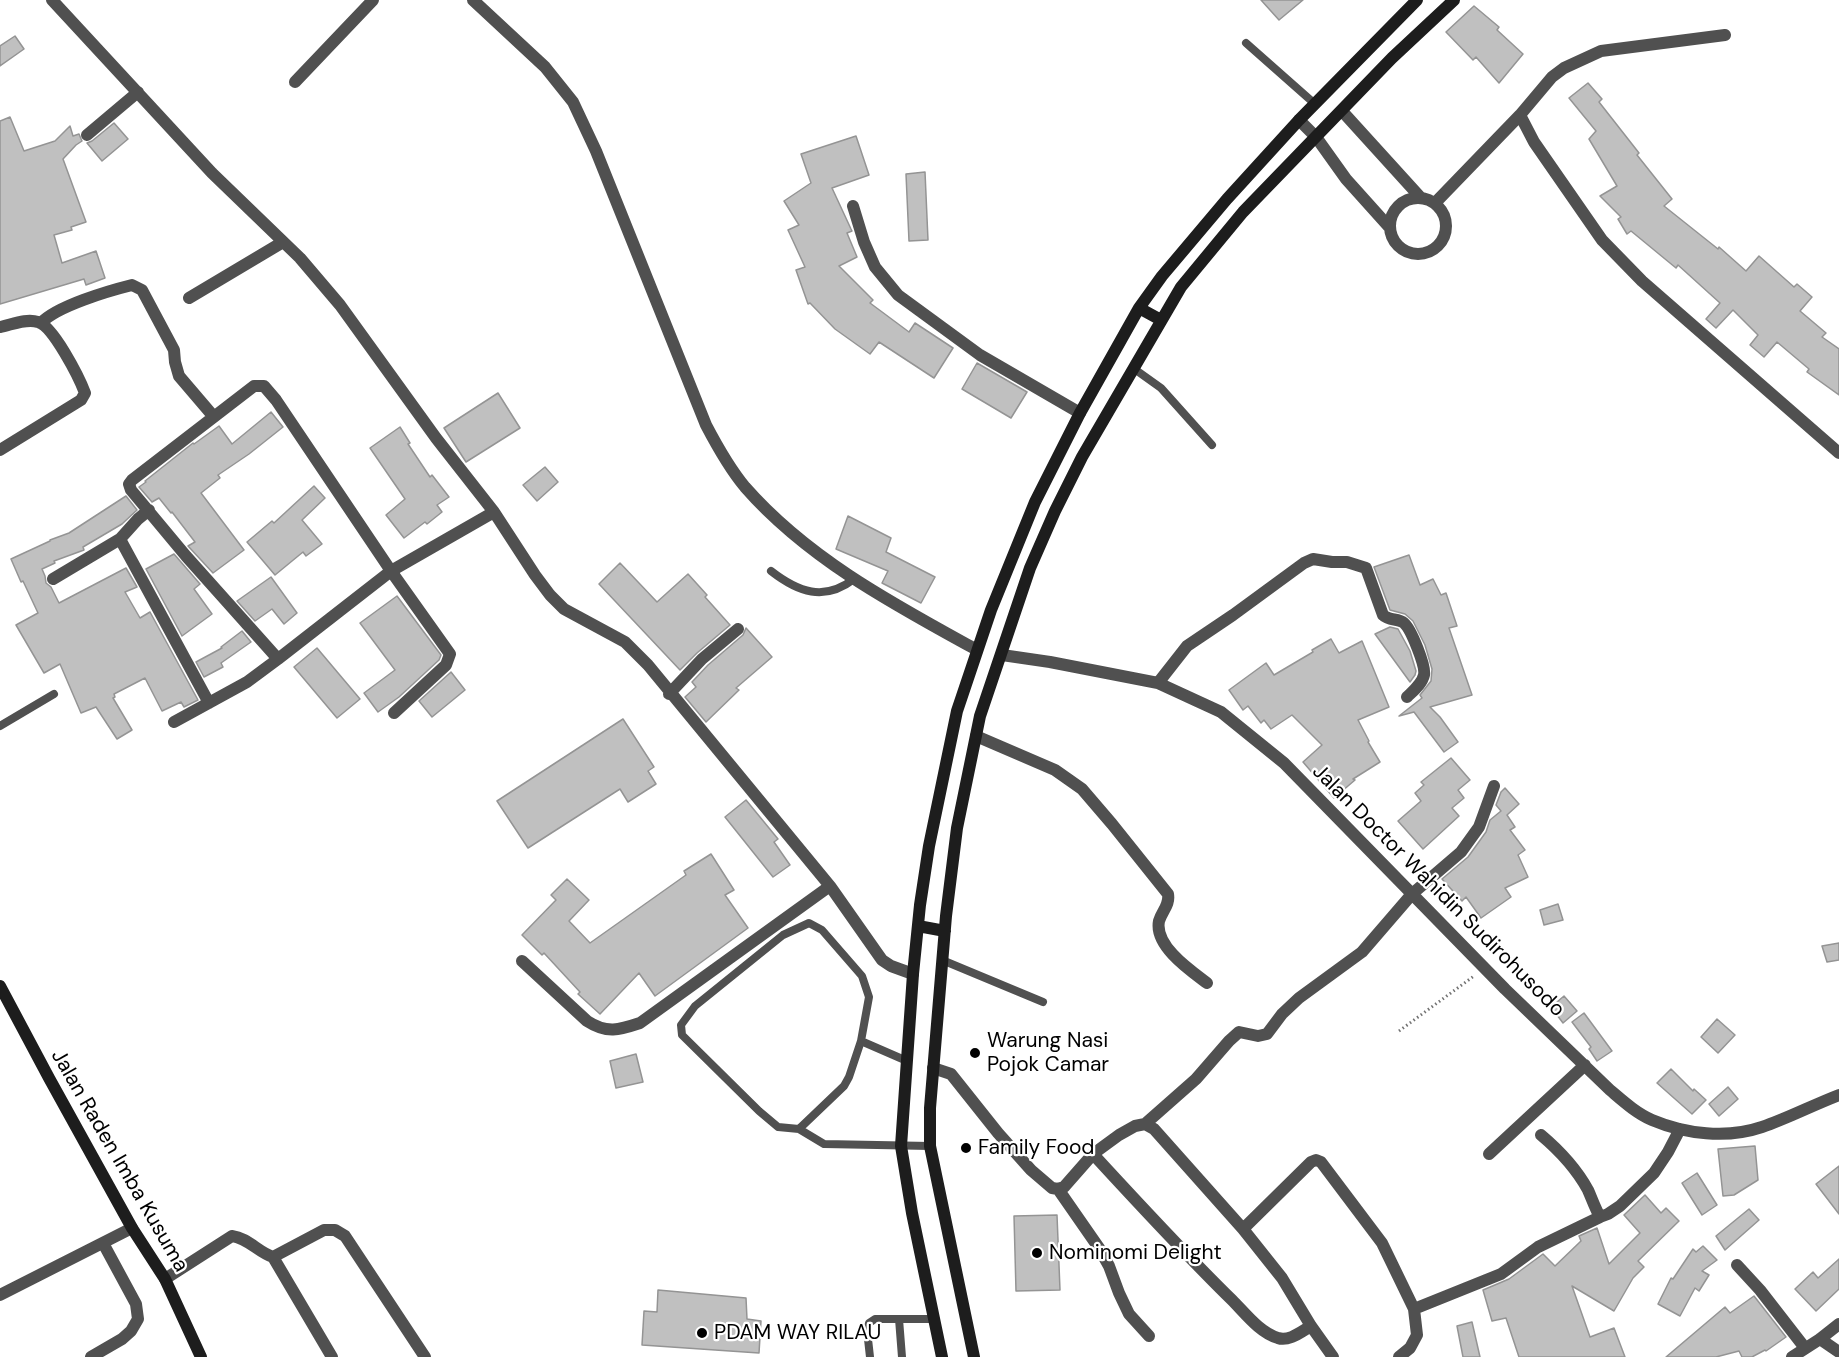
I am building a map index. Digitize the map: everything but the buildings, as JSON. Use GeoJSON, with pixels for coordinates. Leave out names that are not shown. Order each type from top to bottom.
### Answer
{"type":"FeatureCollection","features":[{"type":"Feature","properties":{"kind":"main road"},"geometry":{"type":"LineString","coordinates":[[942,1357],[901,1146],[913,974],[929,846],[957,711],[991,610],[1035,502],[1080,413],[1139,308],[1187,246],[1299,120],[1417,0]]}},
{"type":"Feature","properties":{"kind":"main road"},"geometry":{"type":"LineString","coordinates":[[975,1357],[930,1146],[933,1068],[957,828],[980,716],[1030,568],[1054,511],[1082,457],[1181,288],[1243,212],[1392,58],[1454,0]]}},
{"type":"Feature","properties":{"kind":"main road"},"geometry":{"type":"LineString","coordinates":[[1187,246],[1204,258]]}},
{"type":"Feature","properties":{"kind":"main road"},"geometry":{"type":"LineString","coordinates":[[1139,308],[1161,320]]}},
{"type":"Feature","properties":{"kind":"main road"},"geometry":{"type":"LineString","coordinates":[[1035,502],[1054,511]]}},
{"type":"Feature","properties":{"kind":"main road"},"geometry":{"type":"LineString","coordinates":[[957,711],[980,716]]}},
{"type":"Feature","properties":{"kind":"main road"},"geometry":{"type":"LineString","coordinates":[[918,926],[945,931]]}},
{"type":"Feature","properties":{"kind":"main road","name":"Jalan Raden Imba Kusuma"},"geometry":{"type":"LineString","coordinates":[[0,986],[132,1228],[165,1279],[201,1357]]}},
{"type":"Feature","properties":{"kind":"street"},"geometry":{"type":"LineString","coordinates":[[52,0],[212,173],[300,258],[340,305],[415,410],[494,512],[535,574],[564,609],[625,642],[648,665],[830,886],[882,960],[913,974]]}},
{"type":"Feature","properties":{"kind":"street"},"geometry":{"type":"LineString","coordinates":[[295,82],[373,0]]}},
{"type":"Feature","properties":{"kind":"street"},"geometry":{"type":"LineString","coordinates":[[473,0],[545,67],[573,102],[596,151],[706,425],[744,485],[785,528],[854,579],[977,650]]}},
{"type":"Feature","properties":{"kind":"street"},"geometry":{"type":"LineString","coordinates":[[1435,203],[1520,115],[1552,77],[1564,68],[1601,51],[1725,35]]}},
{"type":"Feature","properties":{"kind":"street"},"geometry":{"type":"LineString","coordinates":[[87,135],[138,92]]}},
{"type":"Feature","properties":{"kind":"street"},"geometry":{"type":"LineString","coordinates":[[1342,111],[1421,198]]}},
{"type":"Feature","properties":{"kind":"street"},"geometry":{"type":"LineString","coordinates":[[1520,115],[1551,168],[1602,240],[1650,288],[1839,453]]}},
{"type":"Feature","properties":{"kind":"street"},"geometry":{"type":"LineString","coordinates":[[1299,120],[1316,137],[1346,179],[1390,228],[1396,243],[1408,252],[1424,253],[1438,246],[1446,232],[1444,216],[1435,203],[1421,198],[1409,199],[1398,206],[1392,216],[1390,228]]}},
{"type":"Feature","properties":{"kind":"street"},"geometry":{"type":"LineString","coordinates":[[854,206],[864,242],[875,267],[898,295],[980,355],[1080,413]]}},
{"type":"Feature","properties":{"kind":"street"},"geometry":{"type":"LineString","coordinates":[[189,298],[283,242]]}},
{"type":"Feature","properties":{"kind":"street"},"geometry":{"type":"LineString","coordinates":[[41,323],[56,311],[132,285],[141,290],[174,350],[179,376],[214,417]]}},
{"type":"Feature","properties":{"kind":"street"},"geometry":{"type":"LineString","coordinates":[[0,327],[28,321],[41,323],[51,332],[79,378],[85,393],[81,400],[0,450]]}},
{"type":"Feature","properties":{"kind":"street"},"geometry":{"type":"LineString","coordinates":[[279,659],[186,556],[131,490],[129,484],[254,386],[264,386],[276,400],[450,654],[446,665],[394,713]]}},
{"type":"Feature","properties":{"kind":"street"},"geometry":{"type":"LineString","coordinates":[[53,579],[120,539],[149,510]]}},
{"type":"Feature","properties":{"kind":"street"},"geometry":{"type":"LineString","coordinates":[[174,722],[247,682],[391,571],[494,512]]}},
{"type":"Feature","properties":{"kind":"street"},"geometry":{"type":"LineString","coordinates":[[120,539],[209,703]]}},
{"type":"Feature","properties":{"kind":"street"},"geometry":{"type":"LineString","coordinates":[[1158,682],[1187,646],[1304,563],[1313,559],[1347,562],[1366,567],[1383,615],[1406,625],[1424,669],[1421,683],[1407,697]]}},
{"type":"Feature","properties":{"kind":"street"},"geometry":{"type":"LineString","coordinates":[[669,693],[702,659],[738,629]]}},
{"type":"Feature","properties":{"kind":"street","name":"Jalan Doctor Wahidin Sudirohusodo"},"geometry":{"type":"LineString","coordinates":[[1002,655],[1158,682],[1221,712],[1284,763],[1485,968],[1610,1090],[1629,1106],[1650,1119],[1680,1129],[1721,1133],[1760,1128],[1839,1095]]}},
{"type":"Feature","properties":{"kind":"street"},"geometry":{"type":"LineString","coordinates":[[976,736],[1055,770],[1082,789],[1168,894],[1169,901],[1158,923],[1162,939],[1178,961],[1207,983]]}},
{"type":"Feature","properties":{"kind":"street"},"geometry":{"type":"LineString","coordinates":[[933,1068],[951,1074],[1031,1170],[1052,1188],[1065,1187],[1094,1154],[1135,1126],[1145,1124],[1196,1079],[1239,1032],[1258,1036],[1267,1034],[1282,1014],[1299,998],[1362,952],[1412,894],[1461,852],[1479,827],[1494,786]]}},
{"type":"Feature","properties":{"kind":"street"},"geometry":{"type":"LineString","coordinates":[[522,962],[586,1021],[596,1027],[618,1030],[640,1023],[830,886]]}},
{"type":"Feature","properties":{"kind":"street"},"geometry":{"type":"LineString","coordinates":[[1489,1154],[1585,1065]]}},
{"type":"Feature","properties":{"kind":"street"},"geometry":{"type":"LineString","coordinates":[[1145,1124],[1154,1129],[1244,1229],[1282,1278],[1333,1357]]}},
{"type":"Feature","properties":{"kind":"street"},"geometry":{"type":"LineString","coordinates":[[1414,1309],[1501,1274],[1538,1247],[1620,1206],[1654,1173],[1680,1129]]}},
{"type":"Feature","properties":{"kind":"street"},"geometry":{"type":"LineString","coordinates":[[1541,1135],[1569,1161],[1600,1217]]}},
{"type":"Feature","properties":{"kind":"street"},"geometry":{"type":"LineString","coordinates":[[1094,1154],[1193,1262],[1261,1328],[1276,1338],[1283,1339],[1296,1335],[1311,1326]]}},
{"type":"Feature","properties":{"kind":"street"},"geometry":{"type":"LineString","coordinates":[[1244,1229],[1311,1162],[1316,1160],[1321,1162],[1382,1243],[1414,1309],[1417,1335],[1410,1348],[1399,1357]]}},
{"type":"Feature","properties":{"kind":"street"},"geometry":{"type":"LineString","coordinates":[[1058,1189],[1099,1248],[1130,1314],[1149,1336]]}},
{"type":"Feature","properties":{"kind":"street"},"geometry":{"type":"LineString","coordinates":[[0,1295],[132,1228]]}},
{"type":"Feature","properties":{"kind":"street"},"geometry":{"type":"LineString","coordinates":[[273,1257],[324,1230],[335,1230],[345,1236],[425,1357]]}},
{"type":"Feature","properties":{"kind":"street"},"geometry":{"type":"LineString","coordinates":[[165,1279],[232,1236],[241,1237],[260,1251],[273,1257],[333,1357]]}},
{"type":"Feature","properties":{"kind":"street"},"geometry":{"type":"LineString","coordinates":[[91,1357],[122,1339],[131,1331],[138,1319],[136,1304],[103,1243]]}},
{"type":"Feature","properties":{"kind":"street"},"geometry":{"type":"LineString","coordinates":[[1737,1265],[1760,1290],[1805,1348]]}},
{"type":"Feature","properties":{"kind":"street"},"geometry":{"type":"LineString","coordinates":[[1792,1357],[1839,1324]]}},
{"type":"Feature","properties":{"kind":"street"},"geometry":{"type":"LineString","coordinates":[[1820,1339],[1839,1352]]}},
{"type":"Feature","properties":{"kind":"lane"},"geometry":{"type":"LineString","coordinates":[[1246,43],[1315,104]]}},
{"type":"Feature","properties":{"kind":"lane"},"geometry":{"type":"LineString","coordinates":[[1132,369],[1161,388],[1212,445]]}},
{"type":"Feature","properties":{"kind":"lane"},"geometry":{"type":"LineString","coordinates":[[771,571],[802,590],[813,592],[843,588],[854,579]]}},
{"type":"Feature","properties":{"kind":"lane"},"geometry":{"type":"LineString","coordinates":[[0,726],[54,694]]}},
{"type":"Feature","properties":{"kind":"lane"},"geometry":{"type":"LineString","coordinates":[[799,1129],[844,1086],[849,1077],[861,1041],[869,997],[862,976],[822,930],[809,923],[783,935],[695,1006],[681,1025],[682,1035],[778,1127],[799,1129],[824,1144],[930,1146]]}},
{"type":"Feature","properties":{"kind":"lane"},"geometry":{"type":"LineString","coordinates":[[942,960],[1043,1002]]}},
{"type":"Feature","properties":{"kind":"lane"},"geometry":{"type":"LineString","coordinates":[[861,1041],[907,1061]]}},
{"type":"Feature","properties":{"kind":"lane"},"geometry":{"type":"LineString","coordinates":[[870,1357],[867,1330],[869,1323],[875,1319],[934,1319]]}},
{"type":"Feature","properties":{"kind":"lane"},"geometry":{"type":"LineString","coordinates":[[899,1319],[902,1357]]}},
{"type":"Feature","properties":{"kind":"path"},"geometry":{"type":"LineString","coordinates":[[1399,1031],[1485,968]]}},
{"type":"Feature","properties":{"kind":"place","name":"Warung Nasi Pojok Camar"},"geometry":{"type":"Point","coordinates":[975,1053]}},
{"type":"Feature","properties":{"kind":"place","name":"Family Food"},"geometry":{"type":"Point","coordinates":[966,1148]}},
{"type":"Feature","properties":{"kind":"place","name":"Nominomi Delight"},"geometry":{"type":"Point","coordinates":[1037,1253]}},
{"type":"Feature","properties":{"kind":"place","name":"PDAM WAY RILAU"},"geometry":{"type":"Point","coordinates":[702,1333]}}]}
